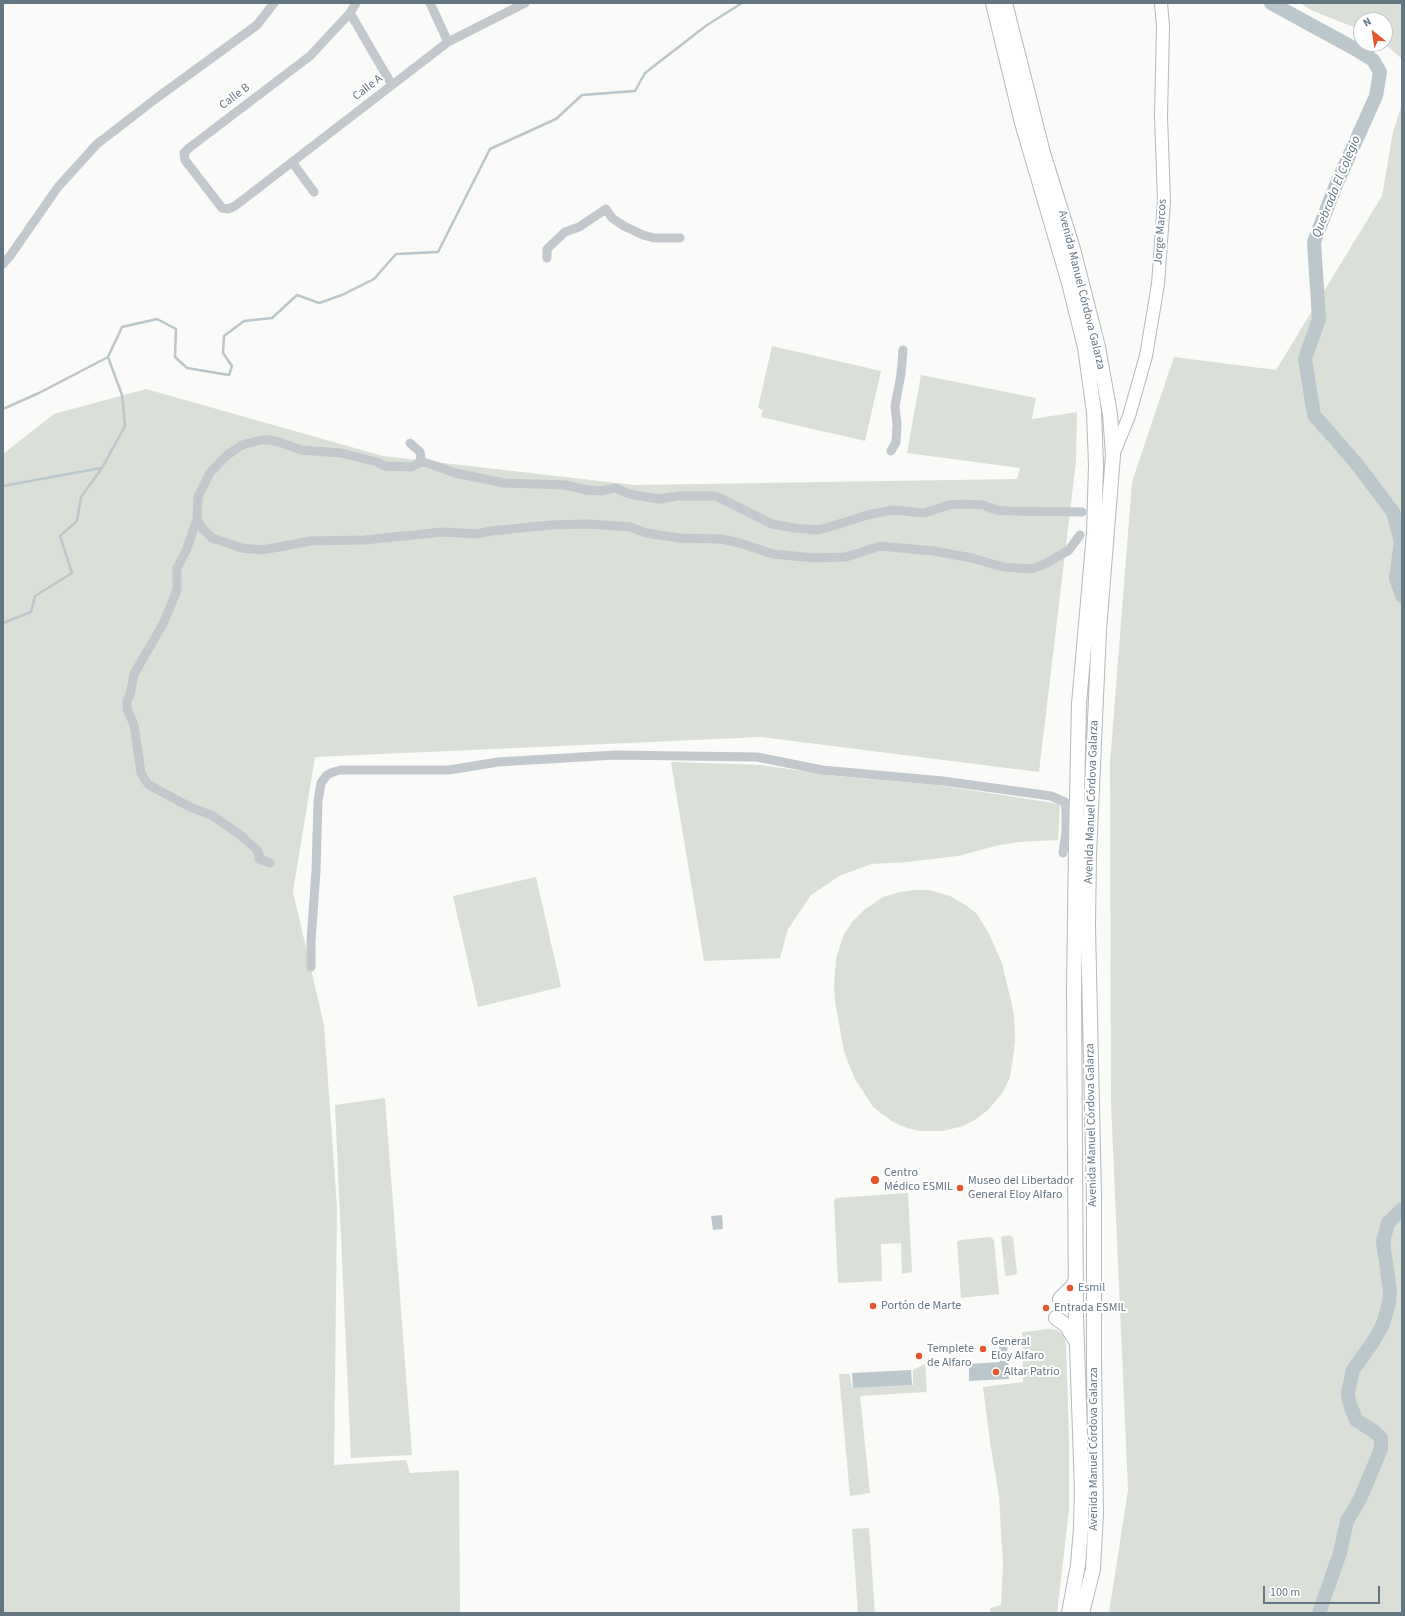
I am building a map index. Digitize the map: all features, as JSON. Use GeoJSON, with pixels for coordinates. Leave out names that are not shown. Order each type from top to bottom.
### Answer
{"type":"FeatureCollection","features":[{"type":"Feature","properties":{"kind":"main road","name":"Avenida Manuel Córdova Galarza"},"geometry":{"type":"LineString","coordinates":[[993,3],[1029,121],[1043,153],[1073,249],[1098,347],[1110,414],[1113,455],[1099,630],[1089,855],[1088,933],[1094,1206],[1096,1513],[1093,1569],[1082,1613]]}},
{"type":"Feature","properties":{"kind":"main road","name":"Avenida Manuel Córdova Galarza"},"geometry":{"type":"LineString","coordinates":[[1005,3],[1029,121],[1085,347],[1094,412],[1096,465],[1094,533],[1078,704],[1074,982],[1076,1279],[1082,1490],[1078,1565],[1069,1613]]}},
{"type":"Feature","properties":{"kind":"main road","name":"Jorge Marcos"},"geometry":{"type":"LineString","coordinates":[[1113,455],[1129,416],[1146,356],[1158,284],[1164,201],[1161,116],[1163,26],[1161,3]]}},
{"type":"Feature","properties":{"kind":"main road"},"geometry":{"type":"LineString","coordinates":[[1060,1298],[1073,1286],[1076,1279]]}},
{"type":"Feature","properties":{"kind":"main road"},"geometry":{"type":"LineString","coordinates":[[1056,1318],[1066,1325],[1077,1342]]}},
{"type":"Feature","properties":{"kind":"street"},"geometry":{"type":"LineString","coordinates":[[3,264],[58,187],[97,144],[158,97],[257,25],[274,3]]}},
{"type":"Feature","properties":{"kind":"street","name":"Calle B"},"geometry":{"type":"LineString","coordinates":[[235,206],[228,209],[222,208],[185,160],[184,153],[310,56],[350,13],[356,3]]}},
{"type":"Feature","properties":{"kind":"street"},"geometry":{"type":"LineString","coordinates":[[430,3],[448,42]]}},
{"type":"Feature","properties":{"kind":"street","name":"Calle A"},"geometry":{"type":"LineString","coordinates":[[235,206],[448,42],[508,6],[525,3]]}},
{"type":"Feature","properties":{"kind":"street"},"geometry":{"type":"LineString","coordinates":[[350,13],[392,85]]}},
{"type":"Feature","properties":{"kind":"street"},"geometry":{"type":"LineString","coordinates":[[292,162],[314,192]]}},
{"type":"Feature","properties":{"kind":"street"},"geometry":{"type":"LineString","coordinates":[[546,258],[547,249],[565,232],[579,227],[606,208],[612,218],[624,226],[643,235],[654,238],[680,238]]}},
{"type":"Feature","properties":{"kind":"street"},"geometry":{"type":"LineString","coordinates":[[891,451],[896,442],[898,424],[895,406],[901,374],[903,350]]}},
{"type":"Feature","properties":{"kind":"street"},"geometry":{"type":"LineString","coordinates":[[270,863],[259,859],[259,854],[256,849],[239,834],[213,816],[190,807],[149,785],[144,780],[141,773],[134,725],[127,709],[127,700],[130,695],[134,674],[163,624],[177,590],[177,568],[186,551],[197,519],[198,497],[210,473],[220,462],[242,445],[253,442],[269,440],[301,450],[341,453],[377,462],[385,466],[411,467],[420,461]]}},
{"type":"Feature","properties":{"kind":"street"},"geometry":{"type":"LineString","coordinates":[[410,443],[420,452],[420,461]]}},
{"type":"Feature","properties":{"kind":"street"},"geometry":{"type":"LineString","coordinates":[[420,461],[455,474],[504,482],[565,485],[586,490],[600,491],[616,488],[629,494],[659,499],[679,496],[716,496],[772,524],[816,530],[871,514],[893,510],[924,512],[949,505],[960,504],[983,505],[996,510],[1007,511],[1082,512]]}},
{"type":"Feature","properties":{"kind":"street"},"geometry":{"type":"LineString","coordinates":[[197,519],[203,529],[212,538],[242,548],[262,550],[312,541],[364,540],[443,532],[477,534],[491,531],[551,525],[588,524],[630,527],[646,533],[672,537],[699,540],[721,539],[740,543],[773,554],[815,558],[846,557],[880,546],[933,551],[972,558],[1004,568],[1030,569],[1043,565],[1069,550],[1080,535]]}},
{"type":"Feature","properties":{"kind":"street"},"geometry":{"type":"LineString","coordinates":[[311,967],[318,802],[321,783],[327,775],[341,770],[449,770],[498,762],[615,755],[757,757],[822,770],[943,781],[1051,796],[1064,802],[1066,810],[1066,832],[1063,853]]}},
{"type":"Feature","properties":{"kind":"shaded area"},"geometry":{"type":"Polygon","coordinates":[[[1300,3],[1402,3],[1402,59],[1393,51],[1393,12],[1353,12],[1353,27],[1313,11],[1300,3]]]}},
{"type":"Feature","properties":{"kind":"shaded area"},"geometry":{"type":"Polygon","coordinates":[[[1402,104],[1402,1613],[1109,1613],[1128,1490],[1111,1103],[1110,763],[1132,482],[1174,357],[1276,370],[1382,196],[1393,132],[1402,104]]]}},
{"type":"Feature","properties":{"kind":"shaded area"},"geometry":{"type":"Polygon","coordinates":[[[772,346],[881,371],[865,441],[761,417],[763,410],[758,408],[772,346]]]}},
{"type":"Feature","properties":{"kind":"shaded area"},"geometry":{"type":"Polygon","coordinates":[[[921,375],[1036,398],[1032,419],[1077,412],[1076,461],[1039,772],[761,737],[315,757],[293,892],[324,1025],[337,1208],[334,1465],[406,1460],[410,1473],[459,1470],[460,1613],[3,1613],[3,454],[54,414],[146,389],[383,456],[634,485],[1017,479],[1020,468],[907,453],[921,375]]]}},
{"type":"Feature","properties":{"kind":"shaded area"},"geometry":{"type":"Polygon","coordinates":[[[671,762],[761,765],[835,776],[937,785],[1060,804],[1058,840],[1019,842],[995,846],[958,856],[907,862],[872,864],[841,875],[811,895],[788,929],[780,958],[704,961],[671,762]]]}},
{"type":"Feature","properties":{"kind":"shaded area"},"geometry":{"type":"Polygon","coordinates":[[[536,877],[561,987],[478,1007],[453,896],[536,877]]]}},
{"type":"Feature","properties":{"kind":"shaded area"},"geometry":{"type":"Polygon","coordinates":[[[929,890],[950,896],[977,914],[988,932],[1002,963],[1014,1014],[1015,1041],[1013,1058],[1010,1077],[1003,1092],[988,1110],[975,1120],[963,1126],[943,1131],[921,1131],[907,1128],[893,1122],[873,1107],[855,1079],[847,1060],[835,1001],[834,986],[836,959],[843,936],[852,922],[864,910],[883,897],[900,892],[929,890]]]}},
{"type":"Feature","properties":{"kind":"shaded area"},"geometry":{"type":"Polygon","coordinates":[[[385,1098],[412,1455],[351,1458],[335,1105],[385,1098]]]}},
{"type":"Feature","properties":{"kind":"shaded area"},"geometry":{"type":"Polygon","coordinates":[[[908,1193],[912,1272],[902,1274],[901,1243],[881,1244],[882,1281],[838,1283],[834,1201],[836,1198],[908,1193]]]}},
{"type":"Feature","properties":{"kind":"shaded area"},"geometry":{"type":"Polygon","coordinates":[[[722,1215],[723,1229],[713,1230],[711,1216],[722,1215]]]}},
{"type":"Feature","properties":{"kind":"shaded area"},"geometry":{"type":"Polygon","coordinates":[[[1010,1235],[1013,1237],[1017,1273],[1015,1275],[1006,1276],[1001,1238],[1003,1236],[1010,1235]]]}},
{"type":"Feature","properties":{"kind":"shaded area"},"geometry":{"type":"Polygon","coordinates":[[[990,1237],[994,1240],[999,1294],[961,1298],[957,1242],[960,1240],[990,1237]]]}},
{"type":"Feature","properties":{"kind":"shaded area"},"geometry":{"type":"Polygon","coordinates":[[[1050,1329],[1057,1330],[1064,1336],[1066,1345],[1069,1439],[1069,1510],[1057,1613],[990,1613],[990,1608],[1001,1605],[1003,1564],[999,1496],[983,1387],[1023,1382],[1022,1332],[1050,1329]]]}},
{"type":"Feature","properties":{"kind":"shaded area"},"geometry":{"type":"Polygon","coordinates":[[[1007,1345],[1009,1379],[969,1381],[969,1364],[1000,1362],[999,1346],[1007,1345]]]}},
{"type":"Feature","properties":{"kind":"shaded area"},"geometry":{"type":"Polygon","coordinates":[[[925,1364],[927,1392],[860,1396],[870,1493],[850,1496],[839,1374],[850,1374],[852,1388],[913,1385],[913,1370],[925,1364]]]}},
{"type":"Feature","properties":{"kind":"shaded area"},"geometry":{"type":"Polygon","coordinates":[[[911,1370],[912,1385],[853,1388],[852,1373],[911,1370]]]}},
{"type":"Feature","properties":{"kind":"shaded area"},"geometry":{"type":"Polygon","coordinates":[[[869,1528],[875,1613],[858,1613],[852,1529],[869,1528]]]}},
{"type":"Feature","properties":{"kind":"waterway"},"geometry":{"type":"LineString","coordinates":[[3,409],[39,393],[108,357],[122,327],[157,319],[176,329],[175,357],[187,368],[229,375],[232,366],[223,353],[224,336],[244,321],[272,318],[297,295],[319,303],[342,295],[374,279],[396,254],[438,252],[490,149],[556,119],[582,95],[635,91],[645,73],[707,25],[742,3]]}},
{"type":"Feature","properties":{"kind":"waterway","name":"Quebrada El Colegio"},"geometry":{"type":"LineString","coordinates":[[1271,3],[1373,60],[1380,72],[1376,96],[1336,185],[1314,242],[1319,319],[1305,359],[1314,415],[1356,463],[1393,512],[1401,542],[1396,578],[1402,596]]}},
{"type":"Feature","properties":{"kind":"waterway"},"geometry":{"type":"LineString","coordinates":[[3,623],[31,612],[35,596],[72,573],[60,536],[77,521],[81,497],[102,468],[125,426],[122,395],[108,357]]}},
{"type":"Feature","properties":{"kind":"waterway"},"geometry":{"type":"LineString","coordinates":[[3,486],[101,468]]}},
{"type":"Feature","properties":{"kind":"waterway","name":"Quebrada El Colegio"},"geometry":{"type":"LineString","coordinates":[[1319,1613],[1340,1553],[1347,1521],[1360,1499],[1381,1449],[1381,1438],[1375,1432],[1356,1420],[1349,1401],[1348,1393],[1353,1370],[1373,1342],[1383,1324],[1389,1303],[1390,1291],[1383,1242],[1388,1223],[1402,1209]]}},
{"type":"Feature","properties":{"kind":"place","name":"Centro Médico ESMIL"},"geometry":{"type":"Point","coordinates":[875,1180]}},
{"type":"Feature","properties":{"kind":"place","name":"Museo del Libertador General Eloy Alfaro"},"geometry":{"type":"Point","coordinates":[960,1188]}},
{"type":"Feature","properties":{"kind":"place","name":"Esmil"},"geometry":{"type":"Point","coordinates":[1070,1288]}},
{"type":"Feature","properties":{"kind":"place","name":"Portón de Marte"},"geometry":{"type":"Point","coordinates":[873,1306]}},
{"type":"Feature","properties":{"kind":"place","name":"Entrada ESMIL"},"geometry":{"type":"Point","coordinates":[1046,1308]}},
{"type":"Feature","properties":{"kind":"place","name":"General Eloy Alfaro"},"geometry":{"type":"Point","coordinates":[983,1349]}},
{"type":"Feature","properties":{"kind":"place","name":"Templete de Alfaro"},"geometry":{"type":"Point","coordinates":[919,1356]}},
{"type":"Feature","properties":{"kind":"place","name":"Altar Patrio"},"geometry":{"type":"Point","coordinates":[996,1372]}}]}
